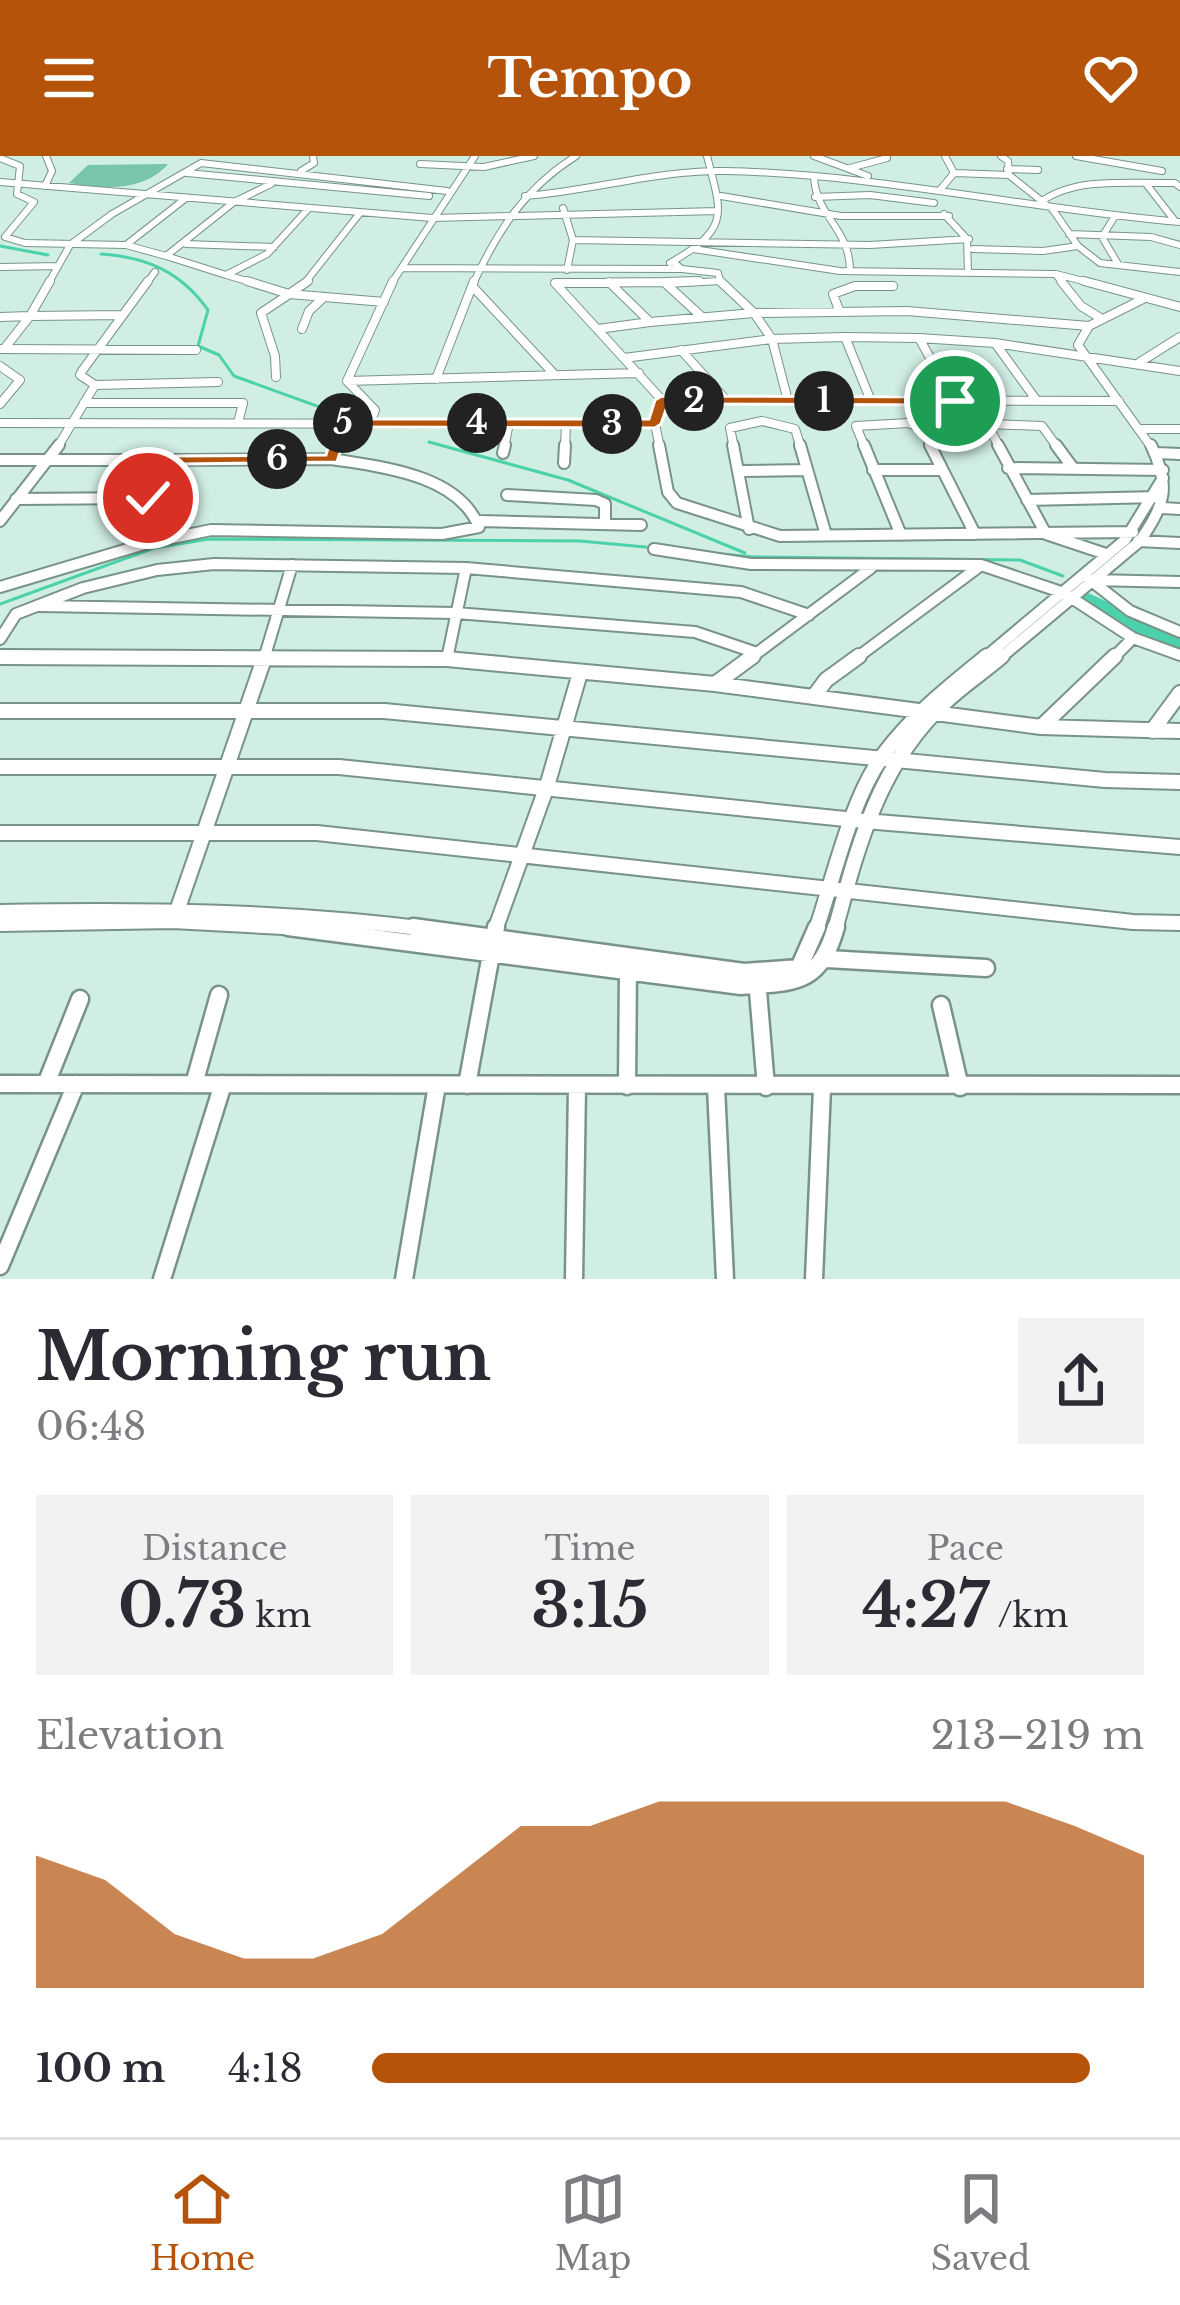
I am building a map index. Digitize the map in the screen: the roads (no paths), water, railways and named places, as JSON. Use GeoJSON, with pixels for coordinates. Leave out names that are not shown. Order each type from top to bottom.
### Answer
{"type":"FeatureCollection","features":[{"type":"Feature","properties":{"kind":"street"},"geometry":{"type":"LineString","coordinates":[[45,186],[52,171],[46,156]]}},
{"type":"Feature","properties":{"kind":"street"},"geometry":{"type":"LineString","coordinates":[[166,256],[233,202],[314,163],[313,156]]}},
{"type":"Feature","properties":{"kind":"street"},"geometry":{"type":"LineString","coordinates":[[347,381],[403,268],[446,194],[475,156]]}},
{"type":"Feature","properties":{"kind":"street"},"geometry":{"type":"LineString","coordinates":[[420,164],[467,166],[534,156]]}},
{"type":"Feature","properties":{"kind":"street"},"geometry":{"type":"LineString","coordinates":[[436,379],[478,269],[508,217],[556,166],[576,156]]}},
{"type":"Feature","properties":{"kind":"street"},"geometry":{"type":"LineString","coordinates":[[652,268],[673,262],[706,238],[722,196],[706,156]]}},
{"type":"Feature","properties":{"kind":"street"},"geometry":{"type":"LineString","coordinates":[[814,156],[892,183]]}},
{"type":"Feature","properties":{"kind":"street"},"geometry":{"type":"LineString","coordinates":[[945,156],[976,198]]}},
{"type":"Feature","properties":{"kind":"street"},"geometry":{"type":"LineString","coordinates":[[1001,156],[1008,160],[1008,172],[1052,210],[1078,246],[1099,263],[1179,274]]}},
{"type":"Feature","properties":{"kind":"street"},"geometry":{"type":"LineString","coordinates":[[1076,156],[1162,171]]}},
{"type":"Feature","properties":{"kind":"street"},"geometry":{"type":"LineString","coordinates":[[848,169],[885,157],[901,165]]}},
{"type":"Feature","properties":{"kind":"street"},"geometry":{"type":"LineString","coordinates":[[0,158],[20,166],[17,194]]}},
{"type":"Feature","properties":{"kind":"street"},"geometry":{"type":"LineString","coordinates":[[2,349],[30,316],[70,245],[144,195],[208,162],[446,194]]}},
{"type":"Feature","properties":{"kind":"street"},"geometry":{"type":"LineString","coordinates":[[525,196],[709,170],[892,183],[1052,210],[1178,222]]}},
{"type":"Feature","properties":{"kind":"street"},"geometry":{"type":"LineString","coordinates":[[934,202],[958,174],[1038,170]]}},
{"type":"Feature","properties":{"kind":"street"},"geometry":{"type":"LineString","coordinates":[[186,172],[273,183],[446,194]]}},
{"type":"Feature","properties":{"kind":"street"},"geometry":{"type":"LineString","coordinates":[[1124,176],[1178,184]]}},
{"type":"Feature","properties":{"kind":"street"},"geometry":{"type":"LineString","coordinates":[[814,177],[815,197],[850,245],[850,272]]}},
{"type":"Feature","properties":{"kind":"street"},"geometry":{"type":"LineString","coordinates":[[0,182],[432,218],[718,211]]}},
{"type":"Feature","properties":{"kind":"street"},"geometry":{"type":"LineString","coordinates":[[1147,184],[1178,222]]}},
{"type":"Feature","properties":{"kind":"street"},"geometry":{"type":"LineString","coordinates":[[1042,201],[1060,190],[1178,184]]}},
{"type":"Feature","properties":{"kind":"street"},"geometry":{"type":"LineString","coordinates":[[891,196],[905,185]]}},
{"type":"Feature","properties":{"kind":"street"},"geometry":{"type":"LineString","coordinates":[[8,199],[17,194]]}},
{"type":"Feature","properties":{"kind":"street"},"geometry":{"type":"LineString","coordinates":[[17,194],[34,205],[5,237],[26,243],[125,245],[290,294],[384,302]]}},
{"type":"Feature","properties":{"kind":"street"},"geometry":{"type":"LineString","coordinates":[[557,195],[573,240],[567,270]]}},
{"type":"Feature","properties":{"kind":"street"},"geometry":{"type":"LineString","coordinates":[[722,196],[828,215],[949,217]]}},
{"type":"Feature","properties":{"kind":"street"},"geometry":{"type":"LineString","coordinates":[[815,197],[891,196],[934,202],[974,249],[968,272]]}},
{"type":"Feature","properties":{"kind":"street"},"geometry":{"type":"LineString","coordinates":[[125,245],[186,198]]}},
{"type":"Feature","properties":{"kind":"street"},"geometry":{"type":"LineString","coordinates":[[1126,206],[1132,218]]}},
{"type":"Feature","properties":{"kind":"street"},"geometry":{"type":"LineString","coordinates":[[226,275],[274,247],[309,208]]}},
{"type":"Feature","properties":{"kind":"street"},"geometry":{"type":"LineString","coordinates":[[624,212],[640,237]]}},
{"type":"Feature","properties":{"kind":"street"},"geometry":{"type":"LineString","coordinates":[[276,377],[279,351],[262,324],[262,313],[308,282],[360,213]]}},
{"type":"Feature","properties":{"kind":"street"},"geometry":{"type":"LineString","coordinates":[[1102,237],[1115,216]]}},
{"type":"Feature","properties":{"kind":"street"},"geometry":{"type":"LineString","coordinates":[[1162,220],[1179,244]]}},
{"type":"Feature","properties":{"kind":"street"},"geometry":{"type":"LineString","coordinates":[[1069,234],[1151,237],[1179,244]]}},
{"type":"Feature","properties":{"kind":"street"},"geometry":{"type":"LineString","coordinates":[[1102,237],[1118,264]]}},
{"type":"Feature","properties":{"kind":"street"},"geometry":{"type":"LineString","coordinates":[[573,240],[706,238],[850,245],[969,239]]}},
{"type":"Feature","properties":{"kind":"street"},"geometry":{"type":"LineString","coordinates":[[184,244],[274,247]]}},
{"type":"Feature","properties":{"kind":"street"},"geometry":{"type":"LineString","coordinates":[[974,249],[1043,251],[1078,246]]}},
{"type":"Feature","properties":{"kind":"street"},"geometry":{"type":"LineString","coordinates":[[693,249],[850,272],[1056,274],[1179,306]]}},
{"type":"Feature","properties":{"kind":"street"},"geometry":{"type":"LineString","coordinates":[[673,262],[682,269]]}},
{"type":"Feature","properties":{"kind":"street"},"geometry":{"type":"LineString","coordinates":[[0,267],[58,266]]}},
{"type":"Feature","properties":{"kind":"street"},"geometry":{"type":"LineString","coordinates":[[403,268],[712,271],[754,313],[772,339],[788,401]]}},
{"type":"Feature","properties":{"kind":"street"},"geometry":{"type":"LineString","coordinates":[[155,272],[80,375],[95,385],[218,382]]}},
{"type":"Feature","properties":{"kind":"street"},"geometry":{"type":"LineString","coordinates":[[1056,274],[1082,306],[1103,320]]}},
{"type":"Feature","properties":{"kind":"street"},"geometry":{"type":"LineString","coordinates":[[720,281],[555,284],[662,400],[1119,401]]}},
{"type":"Feature","properties":{"kind":"street"},"geometry":{"type":"LineString","coordinates":[[609,282],[650,322]]}},
{"type":"Feature","properties":{"kind":"street"},"geometry":{"type":"LineString","coordinates":[[664,282],[702,317]]}},
{"type":"Feature","properties":{"kind":"street"},"geometry":{"type":"LineString","coordinates":[[474,287],[554,374]]}},
{"type":"Feature","properties":{"kind":"street"},"geometry":{"type":"LineString","coordinates":[[838,310],[833,294],[894,291]]}},
{"type":"Feature","properties":{"kind":"street"},"geometry":{"type":"LineString","coordinates":[[0,912],[175,915],[492,943],[757,979],[799,968],[836,890],[859,820],[888,758],[930,709],[1135,537],[1160,501],[1167,482],[1157,454],[1082,353],[1079,337],[1089,326],[1145,298]]}},
{"type":"Feature","properties":{"kind":"street"},"geometry":{"type":"LineString","coordinates":[[302,328],[309,311],[322,299]]}},
{"type":"Feature","properties":{"kind":"street"},"geometry":{"type":"LineString","coordinates":[[598,329],[702,317],[838,310],[1089,326]]}},
{"type":"Feature","properties":{"kind":"street"},"geometry":{"type":"LineString","coordinates":[[0,317],[123,315]]}},
{"type":"Feature","properties":{"kind":"street"},"geometry":{"type":"LineString","coordinates":[[844,337],[871,401]]}},
{"type":"Feature","properties":{"kind":"street"},"geometry":{"type":"LineString","coordinates":[[1139,363],[1180,337]]}},
{"type":"Feature","properties":{"kind":"street"},"geometry":{"type":"LineString","coordinates":[[625,358],[772,339],[919,338],[1082,353],[1180,371]]}},
{"type":"Feature","properties":{"kind":"street"},"geometry":{"type":"LineString","coordinates":[[919,338],[955,401]]}},
{"type":"Feature","properties":{"kind":"street"},"geometry":{"type":"LineString","coordinates":[[995,343],[1036,401]]}},
{"type":"Feature","properties":{"kind":"street"},"geometry":{"type":"LineString","coordinates":[[2,349],[196,350]]}},
{"type":"Feature","properties":{"kind":"street"},"geometry":{"type":"LineString","coordinates":[[681,350],[727,401]]}},
{"type":"Feature","properties":{"kind":"street"},"geometry":{"type":"LineString","coordinates":[[0,366],[20,380],[5,392],[0,404]]}},
{"type":"Feature","properties":{"kind":"street"},"geometry":{"type":"LineString","coordinates":[[347,381],[639,373]]}},
{"type":"Feature","properties":{"kind":"street"},"geometry":{"type":"LineString","coordinates":[[347,381],[375,410],[370,422]]}},
{"type":"Feature","properties":{"kind":"street"},"geometry":{"type":"LineString","coordinates":[[0,521],[75,424],[95,385]]}},
{"type":"Feature","properties":{"kind":"street"},"geometry":{"type":"LineString","coordinates":[[662,400],[655,424],[668,492],[677,503],[749,529],[780,536],[1046,534],[1180,543]]}},
{"type":"Feature","properties":{"kind":"street"},"geometry":{"type":"LineString","coordinates":[[84,403],[243,403],[238,423]]}},
{"type":"Feature","properties":{"kind":"street"},"geometry":{"type":"LineString","coordinates":[[0,423],[655,424]]}},
{"type":"Feature","properties":{"kind":"street"},"geometry":{"type":"LineString","coordinates":[[332,459],[342,423]]}},
{"type":"Feature","properties":{"kind":"street"},"geometry":{"type":"LineString","coordinates":[[466,446],[473,423]]}},
{"type":"Feature","properties":{"kind":"street"},"geometry":{"type":"LineString","coordinates":[[503,453],[509,423]]}},
{"type":"Feature","properties":{"kind":"street"},"geometry":{"type":"LineString","coordinates":[[749,529],[730,428],[737,423],[791,426],[826,536]]}},
{"type":"Feature","properties":{"kind":"street"},"geometry":{"type":"LineString","coordinates":[[901,535],[856,426],[908,423],[922,428],[975,534]]}},
{"type":"Feature","properties":{"kind":"street"},"geometry":{"type":"LineString","coordinates":[[564,464],[566,424]]}},
{"type":"Feature","properties":{"kind":"street"},"geometry":{"type":"LineString","coordinates":[[1073,468],[1042,426],[987,424],[1046,534],[1106,554]]}},
{"type":"Feature","properties":{"kind":"street"},"geometry":{"type":"LineString","coordinates":[[1142,429],[1180,429]]}},
{"type":"Feature","properties":{"kind":"street"},"geometry":{"type":"LineString","coordinates":[[1157,454],[1180,454]]}},
{"type":"Feature","properties":{"kind":"street"},"geometry":{"type":"LineString","coordinates":[[0,460],[332,459],[423,480],[461,501],[480,521],[641,525]]}},
{"type":"Feature","properties":{"kind":"street"},"geometry":{"type":"LineString","coordinates":[[16,499],[148,498],[162,490],[177,460]]}},
{"type":"Feature","properties":{"kind":"street"},"geometry":{"type":"LineString","coordinates":[[1008,468],[1073,468],[1180,479]]}},
{"type":"Feature","properties":{"kind":"street"},"geometry":{"type":"LineString","coordinates":[[739,471],[806,470]]}},
{"type":"Feature","properties":{"kind":"street"},"geometry":{"type":"LineString","coordinates":[[873,470],[941,470]]}},
{"type":"Feature","properties":{"kind":"street"},"geometry":{"type":"LineString","coordinates":[[506,495],[596,500],[605,504],[604,523]]}},
{"type":"Feature","properties":{"kind":"street"},"geometry":{"type":"LineString","coordinates":[[1027,500],[1160,501],[1180,509]]}},
{"type":"Feature","properties":{"kind":"street"},"geometry":{"type":"LineString","coordinates":[[0,587],[148,543],[211,530],[442,534],[476,529],[480,521]]}},
{"type":"Feature","properties":{"kind":"street"},"geometry":{"type":"LineString","coordinates":[[1087,579],[1106,554],[1135,537]]}},
{"type":"Feature","properties":{"kind":"street"},"geometry":{"type":"LineString","coordinates":[[654,549],[751,564],[981,565],[1068,596],[1133,638],[1180,655]]}},
{"type":"Feature","properties":{"kind":"street"},"geometry":{"type":"LineString","coordinates":[[0,620],[83,588],[157,570],[214,564],[466,568],[741,592],[809,615]]}},
{"type":"Feature","properties":{"kind":"street"},"geometry":{"type":"LineString","coordinates":[[815,695],[826,680],[981,565]]}},
{"type":"Feature","properties":{"kind":"street"},"geometry":{"type":"LineString","coordinates":[[175,915],[292,566]]}},
{"type":"Feature","properties":{"kind":"street"},"geometry":{"type":"LineString","coordinates":[[715,683],[872,567]]}},
{"type":"Feature","properties":{"kind":"street"},"geometry":{"type":"LineString","coordinates":[[447,659],[466,568]]}},
{"type":"Feature","properties":{"kind":"street"},"geometry":{"type":"LineString","coordinates":[[1087,579],[1180,582]]}},
{"type":"Feature","properties":{"kind":"street"},"geometry":{"type":"LineString","coordinates":[[1087,579],[1146,619],[1180,632]]}},
{"type":"Feature","properties":{"kind":"street"},"geometry":{"type":"LineString","coordinates":[[35,606],[456,613],[695,632],[754,652]]}},
{"type":"Feature","properties":{"kind":"street"},"geometry":{"type":"LineString","coordinates":[[0,639],[16,614]]}},
{"type":"Feature","properties":{"kind":"street"},"geometry":{"type":"LineString","coordinates":[[1146,619],[1180,620]]}},
{"type":"Feature","properties":{"kind":"street"},"geometry":{"type":"LineString","coordinates":[[1041,727],[1133,638]]}},
{"type":"Feature","properties":{"kind":"street"},"geometry":{"type":"LineString","coordinates":[[0,657],[447,659],[715,683],[1041,727],[1180,731]]}},
{"type":"Feature","properties":{"kind":"street"},"geometry":{"type":"LineString","coordinates":[[467,1085],[492,943],[547,786],[580,673]]}},
{"type":"Feature","properties":{"kind":"street"},"geometry":{"type":"LineString","coordinates":[[1152,731],[1180,693]]}},
{"type":"Feature","properties":{"kind":"street"},"geometry":{"type":"LineString","coordinates":[[0,711],[384,711],[1105,780],[1180,782]]}},
{"type":"Feature","properties":{"kind":"street"},"geometry":{"type":"LineString","coordinates":[[0,767],[339,767],[1180,847]]}},
{"type":"Feature","properties":{"kind":"street"},"geometry":{"type":"LineString","coordinates":[[0,833],[317,833],[1133,922],[1180,923]]}},
{"type":"Feature","properties":{"kind":"street"},"geometry":{"type":"LineString","coordinates":[[492,943],[628,969],[802,981],[827,959],[836,890]]}},
{"type":"Feature","properties":{"kind":"street"},"geometry":{"type":"LineString","coordinates":[[0,924],[175,915]]}},
{"type":"Feature","properties":{"kind":"street"},"geometry":{"type":"LineString","coordinates":[[827,959],[986,968]]}},
{"type":"Feature","properties":{"kind":"street"},"geometry":{"type":"LineString","coordinates":[[627,1086],[628,969]]}},
{"type":"Feature","properties":{"kind":"street"},"geometry":{"type":"LineString","coordinates":[[757,979],[766,1087]]}},
{"type":"Feature","properties":{"kind":"street"},"geometry":{"type":"LineString","coordinates":[[194,1084],[219,995]]}},
{"type":"Feature","properties":{"kind":"street"},"geometry":{"type":"LineString","coordinates":[[46,1084],[80,999]]}},
{"type":"Feature","properties":{"kind":"street"},"geometry":{"type":"LineString","coordinates":[[941,1006],[961,1087]]}},
{"type":"Feature","properties":{"kind":"street"},"geometry":{"type":"LineString","coordinates":[[0,1084],[1180,1085]]}},
{"type":"Feature","properties":{"kind":"street"},"geometry":{"type":"LineString","coordinates":[[0,1266],[76,1084]]}},
{"type":"Feature","properties":{"kind":"street"},"geometry":{"type":"LineString","coordinates":[[162,1279],[223,1084]]}},
{"type":"Feature","properties":{"kind":"street"},"geometry":{"type":"LineString","coordinates":[[404,1279],[436,1085]]}},
{"type":"Feature","properties":{"kind":"street"},"geometry":{"type":"LineString","coordinates":[[574,1279],[577,1086]]}},
{"type":"Feature","properties":{"kind":"street"},"geometry":{"type":"LineString","coordinates":[[716,1087],[724,1279]]}},
{"type":"Feature","properties":{"kind":"street"},"geometry":{"type":"LineString","coordinates":[[814,1279],[822,1088]]}},
{"type":"Feature","properties":{"kind":"waterway"},"geometry":{"type":"LineString","coordinates":[[0,246],[48,255]]}},
{"type":"Feature","properties":{"kind":"waterway"},"geometry":{"type":"LineString","coordinates":[[101,254],[162,269],[198,297],[208,310],[198,346],[219,355],[234,376],[350,418]]}},
{"type":"Feature","properties":{"kind":"waterway"},"geometry":{"type":"LineString","coordinates":[[429,442],[568,480],[745,553]]}},
{"type":"Feature","properties":{"kind":"waterway"},"geometry":{"type":"LineString","coordinates":[[0,604],[154,548],[209,539],[580,541],[754,557],[1020,560],[1063,576]]}},
{"type":"Feature","properties":{"kind":"waterway"},"geometry":{"type":"LineString","coordinates":[[1086,598],[1119,618],[1180,643]]}}]}
